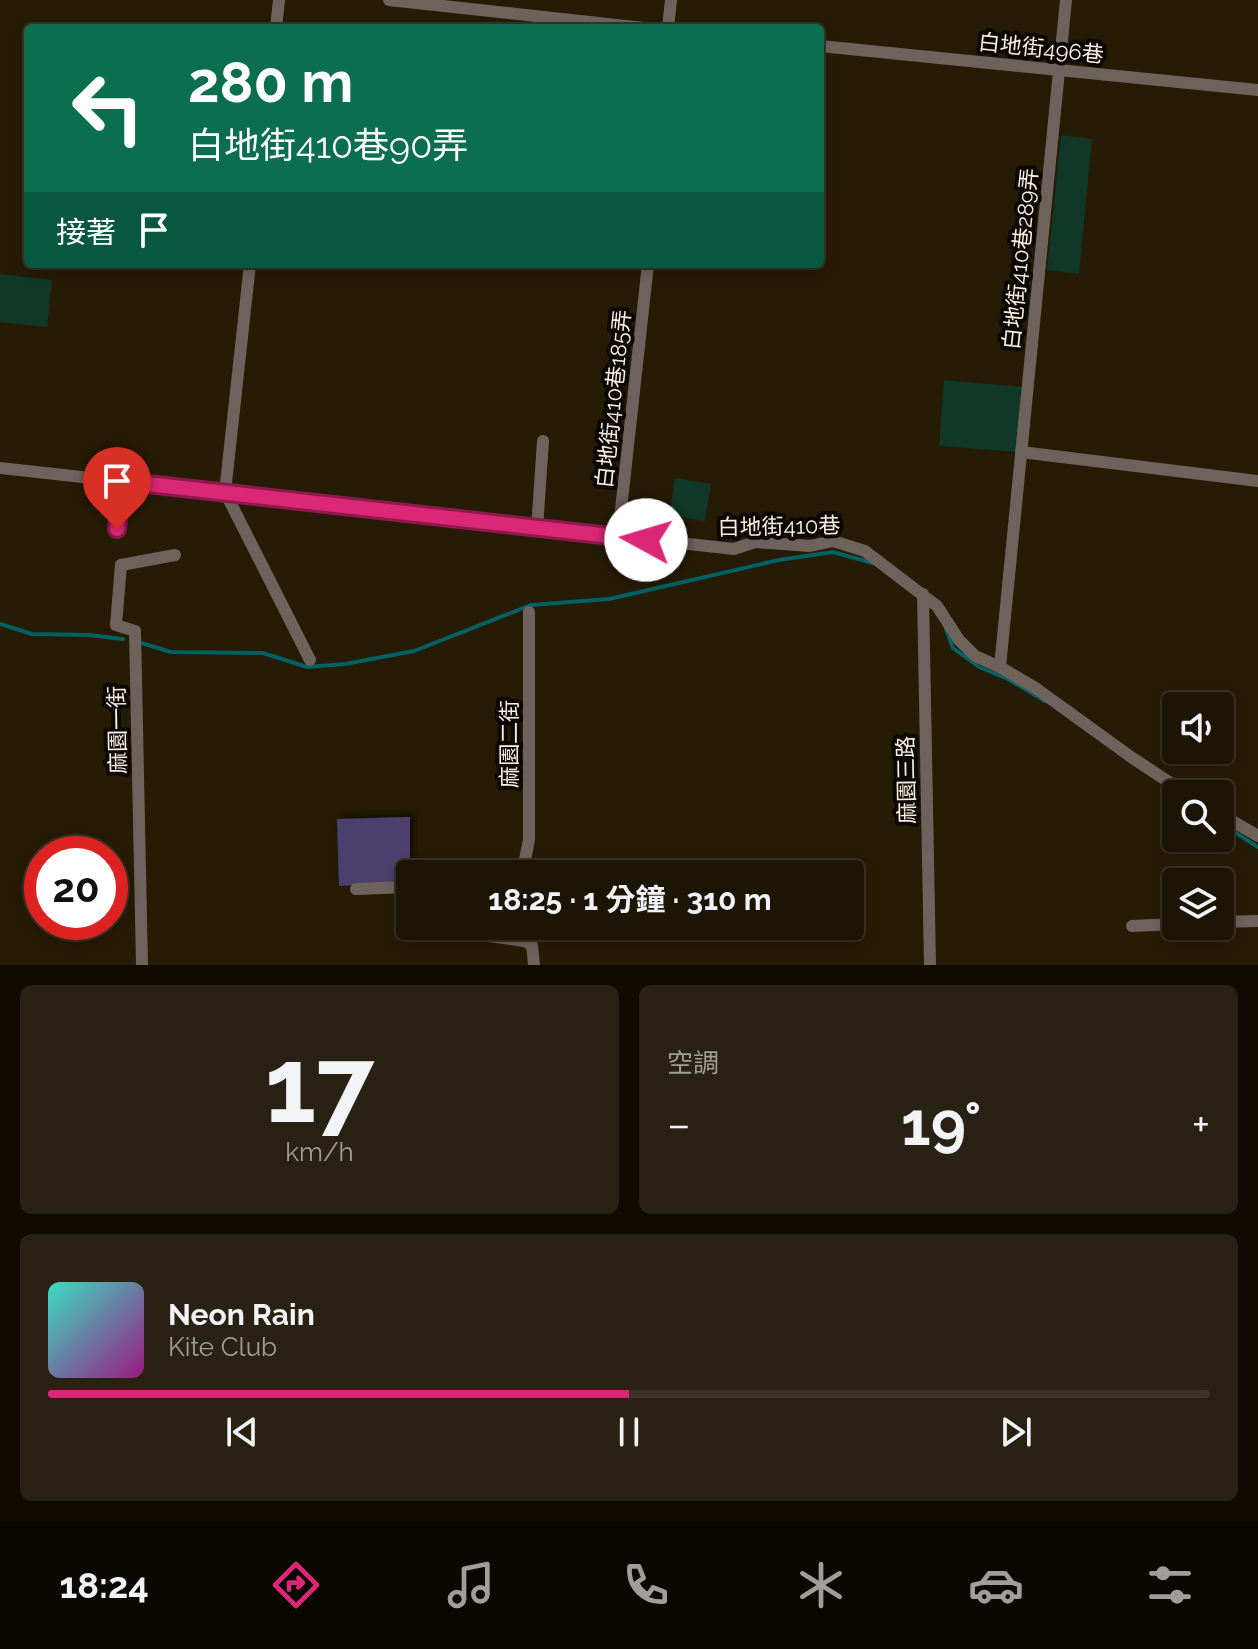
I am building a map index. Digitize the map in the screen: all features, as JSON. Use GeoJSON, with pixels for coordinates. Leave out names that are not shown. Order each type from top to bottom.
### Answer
{"type":"FeatureCollection","features":[{"type":"Feature","properties":{"kind":"street"},"geometry":{"type":"LineString","coordinates":[[276,24],[279,0]]}},
{"type":"Feature","properties":{"kind":"street"},"geometry":{"type":"LineString","coordinates":[[389,0],[608,24]]}},
{"type":"Feature","properties":{"kind":"street"},"geometry":{"type":"LineString","coordinates":[[668,24],[671,0]]}},
{"type":"Feature","properties":{"kind":"street","name":"白地街410巷289弄"},"geometry":{"type":"LineString","coordinates":[[1000,667],[1066,0]]}},
{"type":"Feature","properties":{"kind":"street","name":"白地街496巷"},"geometry":{"type":"LineString","coordinates":[[824,46],[1258,90]]}},
{"type":"Feature","properties":{"kind":"street"},"geometry":{"type":"LineString","coordinates":[[250,268],[225,492],[310,660]]}},
{"type":"Feature","properties":{"kind":"street","name":"白地街410巷185弄"},"geometry":{"type":"LineString","coordinates":[[618,537],[648,268]]}},
{"type":"Feature","properties":{"kind":"street"},"geometry":{"type":"LineString","coordinates":[[537,529],[543,441]]}},
{"type":"Feature","properties":{"kind":"street"},"geometry":{"type":"LineString","coordinates":[[1021,452],[1258,481]]}},
{"type":"Feature","properties":{"kind":"street","name":"白地街410巷"},"geometry":{"type":"LineString","coordinates":[[0,468],[734,549],[755,542],[810,546],[833,541],[843,543],[865,551],[923,594],[945,615],[959,640],[975,656],[1037,689],[1166,780]]}},
{"type":"Feature","properties":{"kind":"street"},"geometry":{"type":"LineString","coordinates":[[117,529],[121,481]]}},
{"type":"Feature","properties":{"kind":"street","name":"麻園一街"},"geometry":{"type":"LineString","coordinates":[[142,965],[135,631],[116,625],[121,565],[175,555]]}},
{"type":"Feature","properties":{"kind":"street","name":"麻園三路"},"geometry":{"type":"LineString","coordinates":[[923,594],[930,965]]}},
{"type":"Feature","properties":{"kind":"street","name":"麻園二街"},"geometry":{"type":"LineString","coordinates":[[525,860],[529,840],[529,612]]}},
{"type":"Feature","properties":{"kind":"street"},"geometry":{"type":"LineString","coordinates":[[1234,822],[1258,836]]}},
{"type":"Feature","properties":{"kind":"street"},"geometry":{"type":"LineString","coordinates":[[356,889],[396,888]]}},
{"type":"Feature","properties":{"kind":"street"},"geometry":{"type":"LineString","coordinates":[[1234,922],[1258,921]]}},
{"type":"Feature","properties":{"kind":"street"},"geometry":{"type":"LineString","coordinates":[[1132,926],[1162,925]]}},
{"type":"Feature","properties":{"kind":"street"},"geometry":{"type":"LineString","coordinates":[[517,940],[532,945],[534,965]]}},
{"type":"Feature","properties":{"kind":"green space"},"geometry":{"type":"Polygon","coordinates":[[[1061,135],[1092,139],[1079,274],[1047,270],[1061,135]]]}},
{"type":"Feature","properties":{"kind":"green space"},"geometry":{"type":"Polygon","coordinates":[[[0,274],[52,280],[47,327],[0,322],[0,274]]]}},
{"type":"Feature","properties":{"kind":"green space"},"geometry":{"type":"Polygon","coordinates":[[[944,380],[1025,387],[1018,452],[939,446],[944,380]]]}},
{"type":"Feature","properties":{"kind":"green space"},"geometry":{"type":"Polygon","coordinates":[[[675,478],[711,484],[705,521],[669,515],[675,478]]]}},
{"type":"Feature","properties":{"kind":"building"},"geometry":{"type":"Polygon","coordinates":[[[410,817],[410,860],[396,860],[396,883],[339,886],[337,819],[410,817]]]}},
{"type":"Feature","properties":{"kind":"waterway"},"geometry":{"type":"LineString","coordinates":[[138,642],[171,652],[263,653],[307,667],[345,664],[414,651],[531,605],[609,599],[779,560],[833,552],[873,563]]}},
{"type":"Feature","properties":{"kind":"waterway"},"geometry":{"type":"LineString","coordinates":[[0,624],[32,634],[123,639]]}},
{"type":"Feature","properties":{"kind":"waterway"},"geometry":{"type":"LineString","coordinates":[[946,629],[953,648],[979,667],[1008,679],[1045,701]]}},
{"type":"Feature","properties":{"kind":"waterway"},"geometry":{"type":"LineString","coordinates":[[1234,832],[1258,847]]}},
{"type":"Feature","properties":{"kind":"route"},"geometry":{"type":"LineString","coordinates":[[117,529],[121,481],[646,540]]}}]}
